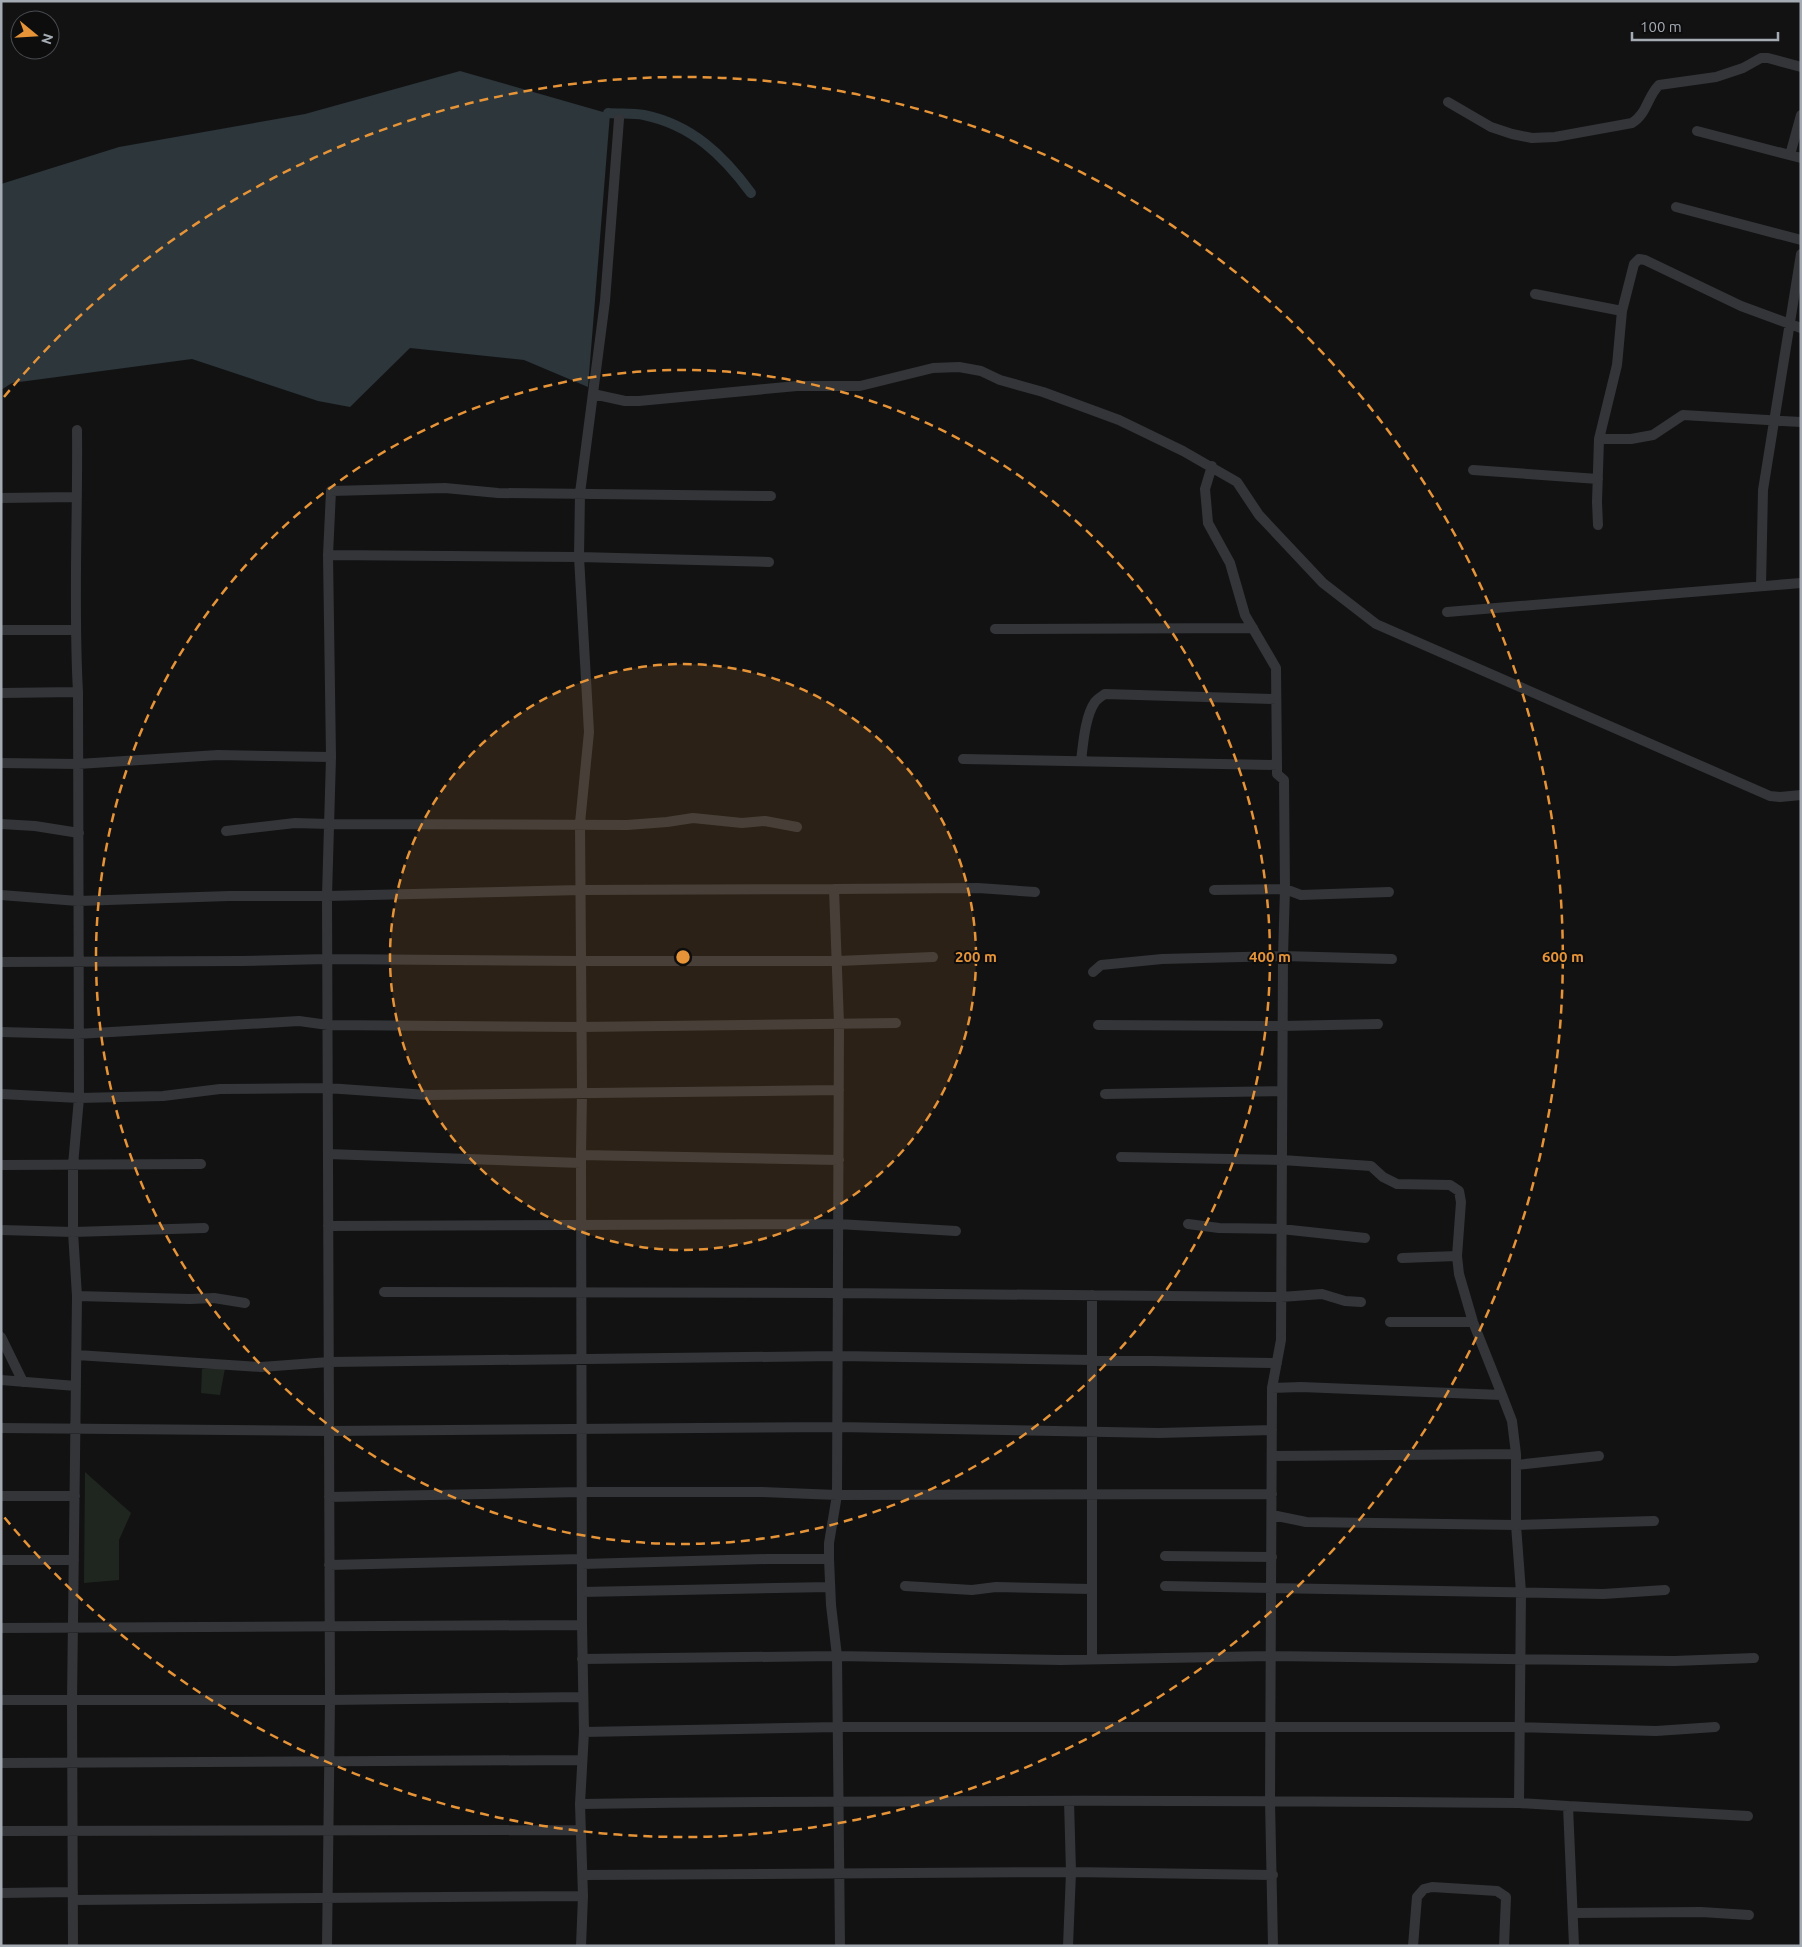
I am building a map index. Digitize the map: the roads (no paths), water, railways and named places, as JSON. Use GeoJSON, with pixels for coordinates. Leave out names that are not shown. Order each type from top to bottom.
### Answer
{"type":"FeatureCollection","features":[{"type":"Feature","properties":{"kind":"street"},"geometry":{"type":"LineString","coordinates":[[1448,102],[1491,127],[1512,134],[1532,138],[1555,137],[1632,124],[1640,118],[1653,90],[1659,85],[1716,77],[1743,68],[1761,58],[1768,58],[1801,67]]}},
{"type":"Feature","properties":{"kind":"street"},"geometry":{"type":"LineString","coordinates":[[1790,155],[1801,114]]}},
{"type":"Feature","properties":{"kind":"street"},"geometry":{"type":"LineString","coordinates":[[581,1946],[583,1876],[580,1804],[584,1732],[582,1697],[581,1492],[582,1092],[580,1027],[580,823],[589,732],[579,556],[580,493],[605,301],[619,119]]}},
{"type":"Feature","properties":{"kind":"street"},"geometry":{"type":"LineString","coordinates":[[1697,131],[1801,158]]}},
{"type":"Feature","properties":{"kind":"street"},"geometry":{"type":"LineString","coordinates":[[1676,207],[1801,240]]}},
{"type":"Feature","properties":{"kind":"street"},"geometry":{"type":"LineString","coordinates":[[1761,586],[1763,490],[1801,254]]}},
{"type":"Feature","properties":{"kind":"street"},"geometry":{"type":"LineString","coordinates":[[1598,525],[1599,439],[1617,365],[1622,311],[1634,264],[1638,260],[1645,260],[1741,306],[1801,328]]}},
{"type":"Feature","properties":{"kind":"street"},"geometry":{"type":"LineString","coordinates":[[1535,294],[1622,311]]}},
{"type":"Feature","properties":{"kind":"street"},"geometry":{"type":"LineString","coordinates":[[593,394],[639,402],[797,386],[860,386],[933,368],[959,367],[1043,392],[1092,409],[1127,424],[1212,466],[1237,482],[1259,515],[1323,583],[1376,624],[1770,796],[1801,795]]}},
{"type":"Feature","properties":{"kind":"street"},"geometry":{"type":"LineString","coordinates":[[1599,439],[1631,439],[1653,434],[1683,415],[1801,422]]}},
{"type":"Feature","properties":{"kind":"street"},"geometry":{"type":"LineString","coordinates":[[73,1946],[72,1701],[77,1296],[73,1232],[73,1165],[79,1098],[77,1034],[79,961],[78,692],[75,630],[78,497],[77,430]]}},
{"type":"Feature","properties":{"kind":"street"},"geometry":{"type":"LineString","coordinates":[[1212,466],[1206,489],[1208,522],[1230,564],[1245,615],[1276,668],[1277,774],[1284,780],[1285,889],[1282,1026],[1281,1340],[1272,1388],[1270,1801],[1274,1946]]}},
{"type":"Feature","properties":{"kind":"street"},"geometry":{"type":"LineString","coordinates":[[1473,470],[1598,479]]}},
{"type":"Feature","properties":{"kind":"street"},"geometry":{"type":"LineString","coordinates":[[327,1946],[330,1700],[327,896],[331,757],[328,555],[331,491],[445,488],[498,493],[771,496]]}},
{"type":"Feature","properties":{"kind":"street"},"geometry":{"type":"LineString","coordinates":[[1,498],[78,497]]}},
{"type":"Feature","properties":{"kind":"street"},"geometry":{"type":"LineString","coordinates":[[328,555],[579,556],[769,562]]}},
{"type":"Feature","properties":{"kind":"street"},"geometry":{"type":"LineString","coordinates":[[1447,612],[1801,583]]}},
{"type":"Feature","properties":{"kind":"street"},"geometry":{"type":"LineString","coordinates":[[995,629],[1253,628]]}},
{"type":"Feature","properties":{"kind":"street"},"geometry":{"type":"LineString","coordinates":[[1,630],[75,630]]}},
{"type":"Feature","properties":{"kind":"street"},"geometry":{"type":"LineString","coordinates":[[1,693],[78,692]]}},
{"type":"Feature","properties":{"kind":"street"},"geometry":{"type":"LineString","coordinates":[[1081,761],[1084,735],[1091,712],[1095,701],[1104,694],[1276,699]]}},
{"type":"Feature","properties":{"kind":"street"},"geometry":{"type":"LineString","coordinates":[[1,763],[78,764],[218,755],[331,757]]}},
{"type":"Feature","properties":{"kind":"street"},"geometry":{"type":"LineString","coordinates":[[963,759],[1277,765]]}},
{"type":"Feature","properties":{"kind":"street"},"geometry":{"type":"LineString","coordinates":[[226,831],[295,823],[627,824],[667,822],[693,818],[742,823],[765,821],[797,827]]}},
{"type":"Feature","properties":{"kind":"street"},"geometry":{"type":"LineString","coordinates":[[1,824],[79,833]]}},
{"type":"Feature","properties":{"kind":"street"},"geometry":{"type":"LineString","coordinates":[[1,895],[78,901],[229,896],[327,896],[580,890],[978,888],[1035,892]]}},
{"type":"Feature","properties":{"kind":"street"},"geometry":{"type":"LineString","coordinates":[[834,889],[839,1024],[838,1427],[837,1495],[829,1543],[829,1559],[837,1656],[840,1946]]}},
{"type":"Feature","properties":{"kind":"street"},"geometry":{"type":"LineString","coordinates":[[1214,890],[1285,889],[1301,896],[1389,892]]}},
{"type":"Feature","properties":{"kind":"street"},"geometry":{"type":"LineString","coordinates":[[1093,972],[1101,965],[1162,959],[1283,956],[1392,959]]}},
{"type":"Feature","properties":{"kind":"street"},"geometry":{"type":"LineString","coordinates":[[1,962],[240,962],[328,959],[580,961],[838,960],[934,957]]}},
{"type":"Feature","properties":{"kind":"street"},"geometry":{"type":"LineString","coordinates":[[1,1032],[77,1034],[283,1021],[300,1021],[328,1025],[580,1027],[896,1023]]}},
{"type":"Feature","properties":{"kind":"street"},"geometry":{"type":"LineString","coordinates":[[1098,1025],[1282,1026],[1378,1024]]}},
{"type":"Feature","properties":{"kind":"street"},"geometry":{"type":"LineString","coordinates":[[1,1094],[79,1098],[163,1096],[220,1089],[327,1088],[427,1095],[839,1090]]}},
{"type":"Feature","properties":{"kind":"street"},"geometry":{"type":"LineString","coordinates":[[1105,1094],[1282,1090]]}},
{"type":"Feature","properties":{"kind":"street"},"geometry":{"type":"LineString","coordinates":[[328,1154],[581,1159],[839,1160]]}},
{"type":"Feature","properties":{"kind":"street"},"geometry":{"type":"LineString","coordinates":[[1121,1157],[1282,1160],[1371,1166],[1383,1177],[1397,1184],[1450,1185],[1459,1191],[1461,1202],[1459,1274],[1473,1322],[1512,1421],[1516,1460],[1516,1524],[1521,1592],[1519,1803]]}},
{"type":"Feature","properties":{"kind":"street"},"geometry":{"type":"LineString","coordinates":[[1,1165],[202,1164]]}},
{"type":"Feature","properties":{"kind":"street"},"geometry":{"type":"LineString","coordinates":[[328,1226],[838,1224],[956,1231]]}},
{"type":"Feature","properties":{"kind":"street"},"geometry":{"type":"LineString","coordinates":[[1188,1224],[1219,1228],[1281,1229],[1365,1238]]}},
{"type":"Feature","properties":{"kind":"street"},"geometry":{"type":"LineString","coordinates":[[1,1230],[73,1232],[204,1228]]}},
{"type":"Feature","properties":{"kind":"street"},"geometry":{"type":"LineString","coordinates":[[1402,1258],[1458,1256]]}},
{"type":"Feature","properties":{"kind":"street"},"geometry":{"type":"LineString","coordinates":[[384,1292],[1281,1296],[1322,1294],[1345,1301],[1361,1302]]}},
{"type":"Feature","properties":{"kind":"street"},"geometry":{"type":"LineString","coordinates":[[1092,1295],[1092,1660]]}},
{"type":"Feature","properties":{"kind":"street"},"geometry":{"type":"LineString","coordinates":[[77,1296],[190,1300],[214,1298],[245,1303]]}},
{"type":"Feature","properties":{"kind":"street"},"geometry":{"type":"LineString","coordinates":[[1390,1322],[1473,1322]]}},
{"type":"Feature","properties":{"kind":"street"},"geometry":{"type":"LineString","coordinates":[[1,1338],[23,1382]]}},
{"type":"Feature","properties":{"kind":"street"},"geometry":{"type":"LineString","coordinates":[[77,1355],[261,1367],[329,1362],[838,1356],[1277,1363]]}},
{"type":"Feature","properties":{"kind":"street"},"geometry":{"type":"LineString","coordinates":[[1,1380],[76,1386]]}},
{"type":"Feature","properties":{"kind":"street"},"geometry":{"type":"LineString","coordinates":[[1272,1388],[1301,1387],[1502,1395]]}},
{"type":"Feature","properties":{"kind":"street"},"geometry":{"type":"LineString","coordinates":[[1,1428],[76,1427],[329,1431],[838,1427],[1218,1433],[1272,1430]]}},
{"type":"Feature","properties":{"kind":"street"},"geometry":{"type":"LineString","coordinates":[[1272,1456],[1516,1460],[1599,1456]]}},
{"type":"Feature","properties":{"kind":"street"},"geometry":{"type":"LineString","coordinates":[[329,1497],[581,1492],[761,1492],[837,1495],[1272,1494]]}},
{"type":"Feature","properties":{"kind":"street"},"geometry":{"type":"LineString","coordinates":[[1,1496],[75,1496]]}},
{"type":"Feature","properties":{"kind":"street"},"geometry":{"type":"LineString","coordinates":[[1272,1515],[1306,1522],[1516,1524],[1654,1521]]}},
{"type":"Feature","properties":{"kind":"street"},"geometry":{"type":"LineString","coordinates":[[1164,1556],[1272,1558]]}},
{"type":"Feature","properties":{"kind":"street"},"geometry":{"type":"LineString","coordinates":[[329,1565],[829,1559]]}},
{"type":"Feature","properties":{"kind":"street"},"geometry":{"type":"LineString","coordinates":[[1,1560],[74,1560]]}},
{"type":"Feature","properties":{"kind":"street"},"geometry":{"type":"LineString","coordinates":[[905,1586],[972,1590],[996,1587],[1091,1589]]}},
{"type":"Feature","properties":{"kind":"street"},"geometry":{"type":"LineString","coordinates":[[1165,1586],[1604,1594],[1665,1590]]}},
{"type":"Feature","properties":{"kind":"street"},"geometry":{"type":"LineString","coordinates":[[582,1592],[830,1588]]}},
{"type":"Feature","properties":{"kind":"street"},"geometry":{"type":"LineString","coordinates":[[1,1628],[582,1625]]}},
{"type":"Feature","properties":{"kind":"street"},"geometry":{"type":"LineString","coordinates":[[582,1659],[837,1656],[1092,1660],[1270,1656],[1674,1661],[1754,1658]]}},
{"type":"Feature","properties":{"kind":"street"},"geometry":{"type":"LineString","coordinates":[[1,1700],[330,1700],[582,1697]]}},
{"type":"Feature","properties":{"kind":"street"},"geometry":{"type":"LineString","coordinates":[[584,1732],[837,1727],[1519,1727],[1656,1732],[1715,1727]]}},
{"type":"Feature","properties":{"kind":"street"},"geometry":{"type":"LineString","coordinates":[[1,1763],[582,1760]]}},
{"type":"Feature","properties":{"kind":"street"},"geometry":{"type":"LineString","coordinates":[[580,1804],[838,1801],[1519,1803],[1748,1816]]}},
{"type":"Feature","properties":{"kind":"street"},"geometry":{"type":"LineString","coordinates":[[1068,1946],[1071,1872],[1069,1801]]}},
{"type":"Feature","properties":{"kind":"street"},"geometry":{"type":"LineString","coordinates":[[1568,1806],[1574,1946]]}},
{"type":"Feature","properties":{"kind":"street"},"geometry":{"type":"LineString","coordinates":[[1,1831],[581,1830]]}},
{"type":"Feature","properties":{"kind":"street"},"geometry":{"type":"LineString","coordinates":[[583,1876],[1071,1872],[1273,1875]]}},
{"type":"Feature","properties":{"kind":"street"},"geometry":{"type":"LineString","coordinates":[[1413,1946],[1417,1896],[1424,1890],[1432,1887],[1497,1891],[1506,1897],[1504,1946]]}},
{"type":"Feature","properties":{"kind":"street"},"geometry":{"type":"LineString","coordinates":[[1,1893],[73,1896],[328,1898],[583,1896]]}},
{"type":"Feature","properties":{"kind":"street"},"geometry":{"type":"LineString","coordinates":[[1574,1913],[1701,1912],[1748,1916]]}},
{"type":"Feature","properties":{"kind":"waterway"},"geometry":{"type":"LineString","coordinates":[[608,113],[644,115],[677,126],[692,134],[717,154],[751,193]]}}]}
